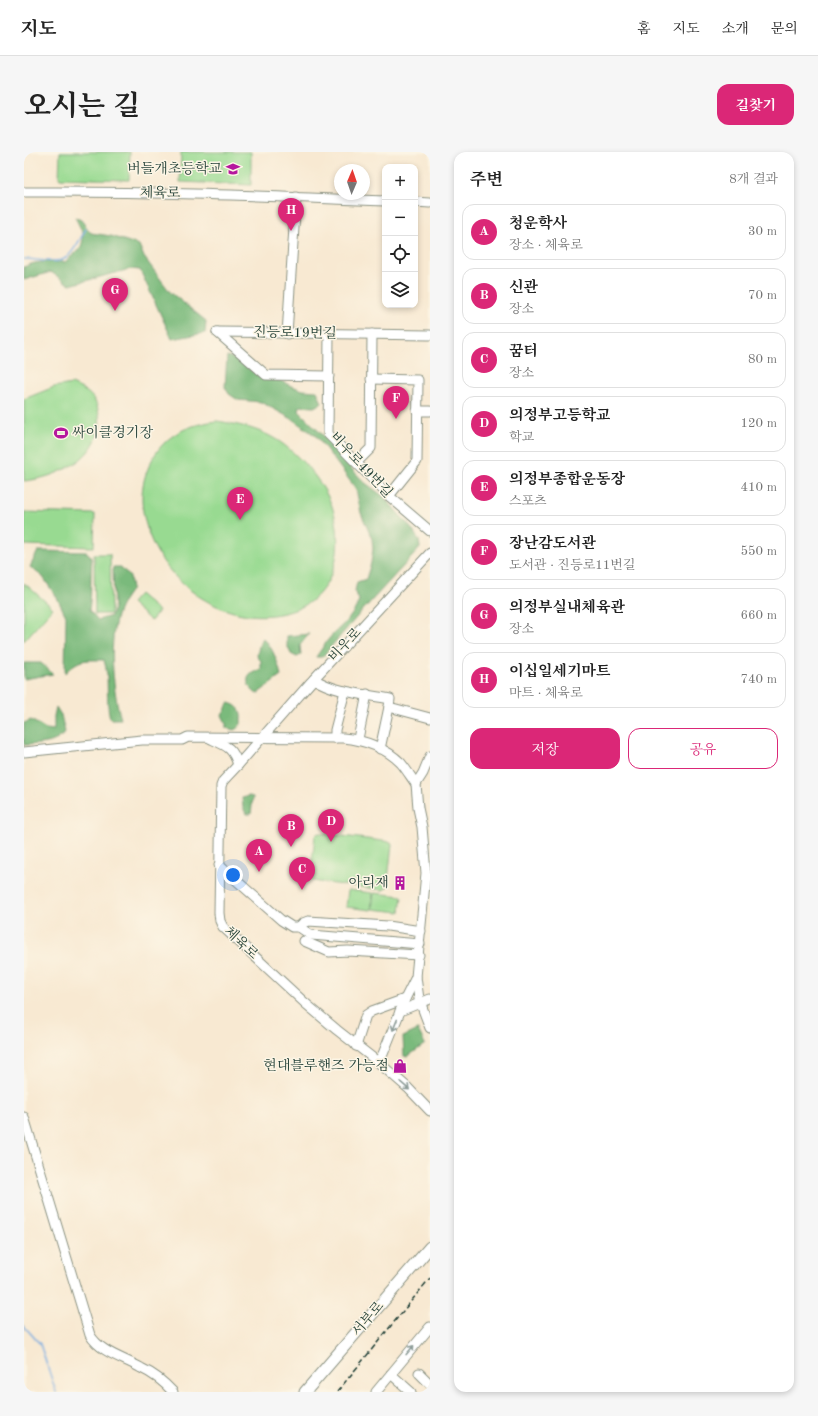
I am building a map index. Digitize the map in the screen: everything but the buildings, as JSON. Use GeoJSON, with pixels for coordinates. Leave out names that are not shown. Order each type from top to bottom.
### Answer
{"type":"FeatureCollection","features":[{"type":"Feature","properties":{"kind":"main road","name":"서부로"},"geometry":{"type":"LineString","coordinates":[[305,1392],[430,1247]]}},
{"type":"Feature","properties":{"kind":"street","name":"체육로"},"geometry":{"type":"LineString","coordinates":[[24,192],[96,192],[382,201]]}},
{"type":"Feature","properties":{"kind":"street"},"geometry":{"type":"LineString","coordinates":[[287,334],[296,197]]}},
{"type":"Feature","properties":{"kind":"street"},"geometry":{"type":"LineString","coordinates":[[418,202],[430,203]]}},
{"type":"Feature","properties":{"kind":"street","name":"진등로19번길"},"geometry":{"type":"LineString","coordinates":[[328,376],[266,375],[217,332],[430,335]]}},
{"type":"Feature","properties":{"kind":"street","name":"비우로49번길"},"geometry":{"type":"LineString","coordinates":[[329,334],[328,434],[389,496],[430,531]]}},
{"type":"Feature","properties":{"kind":"street"},"geometry":{"type":"LineString","coordinates":[[357,462],[371,448],[372,334]]}},
{"type":"Feature","properties":{"kind":"street"},"geometry":{"type":"LineString","coordinates":[[372,380],[418,380],[417,461],[389,496]]}},
{"type":"Feature","properties":{"kind":"street"},"geometry":{"type":"LineString","coordinates":[[417,411],[430,412]]}},
{"type":"Feature","properties":{"kind":"street","name":"비우로"},"geometry":{"type":"LineString","coordinates":[[262,738],[430,553]]}},
{"type":"Feature","properties":{"kind":"street"},"geometry":{"type":"LineString","coordinates":[[314,679],[324,685],[345,691],[390,699],[380,749]]}},
{"type":"Feature","properties":{"kind":"street"},"geometry":{"type":"LineString","coordinates":[[335,738],[335,730],[345,691]]}},
{"type":"Feature","properties":{"kind":"street"},"geometry":{"type":"LineString","coordinates":[[358,739],[367,694]]}},
{"type":"Feature","properties":{"kind":"street"},"geometry":{"type":"LineString","coordinates":[[388,707],[430,718]]}},
{"type":"Feature","properties":{"kind":"street"},"geometry":{"type":"LineString","coordinates":[[24,752],[142,740],[182,740],[188,737],[206,737],[358,739],[388,753],[401,763],[416,784],[418,808],[428,873],[427,905],[421,931],[416,977],[420,1003],[430,1028]]}},
{"type":"Feature","properties":{"kind":"street"},"geometry":{"type":"LineString","coordinates":[[206,737],[228,746],[235,754],[238,765]]}},
{"type":"Feature","properties":{"kind":"street","name":"체육로"},"geometry":{"type":"LineString","coordinates":[[262,738],[223,781],[221,786],[218,913],[220,921],[223,927],[305,1003],[356,1046],[378,1062],[430,1111]]}},
{"type":"Feature","properties":{"kind":"street"},"geometry":{"type":"LineString","coordinates":[[416,784],[424,773],[430,756]]}},
{"type":"Feature","properties":{"kind":"street"},"geometry":{"type":"LineString","coordinates":[[219,865],[281,920],[292,927],[299,927],[311,935],[420,944]]}},
{"type":"Feature","properties":{"kind":"street"},"geometry":{"type":"LineString","coordinates":[[299,927],[308,921],[388,926],[421,931]]}},
{"type":"Feature","properties":{"kind":"street"},"geometry":{"type":"LineString","coordinates":[[304,941],[329,952],[348,951],[419,955]]}},
{"type":"Feature","properties":{"kind":"street"},"geometry":{"type":"LineString","coordinates":[[378,1062],[383,1054],[405,998],[416,977]]}},
{"type":"Feature","properties":{"kind":"street"},"geometry":{"type":"LineString","coordinates":[[356,1046],[366,1015],[372,1011],[405,998]]}},
{"type":"Feature","properties":{"kind":"street"},"geometry":{"type":"LineString","coordinates":[[400,1011],[430,999]]}},
{"type":"Feature","properties":{"kind":"street"},"geometry":{"type":"LineString","coordinates":[[24,1117],[90,1335],[102,1348],[141,1367],[162,1380],[173,1392]]}},
{"type":"Feature","properties":{"kind":"street"},"geometry":{"type":"LineString","coordinates":[[376,1392],[430,1326]]}},
{"type":"Feature","properties":{"kind":"street"},"geometry":{"type":"LineString","coordinates":[[418,1373],[430,1384]]}},
{"type":"Feature","properties":{"kind":"street"},"geometry":{"type":"LineString","coordinates":[[390,1374],[411,1392]]}},
{"type":"Feature","properties":{"kind":"green space"},"geometry":{"type":"Polygon","coordinates":[[[60,152],[130,152],[129,180],[59,178],[60,152]]]}},
{"type":"Feature","properties":{"kind":"green space"},"geometry":{"type":"Polygon","coordinates":[[[181,152],[251,152],[251,185],[180,182],[181,152]]]}},
{"type":"Feature","properties":{"kind":"green space"},"geometry":{"type":"Polygon","coordinates":[[[75,217],[81,220],[91,233],[111,236],[139,245],[144,257],[170,292],[206,321],[205,333],[172,339],[140,270],[130,269],[70,285],[51,272],[24,280],[24,267],[39,262],[65,262],[82,247],[83,233],[75,217]]]}},
{"type":"Feature","properties":{"kind":"green space"},"geometry":{"type":"Polygon","coordinates":[[[227,356],[238,360],[263,379],[281,381],[303,390],[317,391],[322,403],[314,407],[300,406],[299,411],[340,453],[349,466],[364,482],[383,496],[411,528],[419,540],[420,548],[322,657],[316,657],[327,641],[353,613],[359,600],[355,591],[357,582],[366,579],[371,563],[373,549],[372,539],[361,513],[356,489],[316,436],[292,419],[261,402],[238,400],[229,394],[225,387],[227,356]]]}},
{"type":"Feature","properties":{"kind":"green space","name":"싸이클경기장"},"geometry":{"type":"Polygon","coordinates":[[[72,384],[91,395],[96,403],[99,415],[99,429],[95,442],[87,453],[64,470],[37,479],[24,481],[24,399],[54,387],[72,384]]]}},
{"type":"Feature","properties":{"kind":"green space"},"geometry":{"type":"Polygon","coordinates":[[[217,421],[264,433],[280,442],[308,467],[329,498],[336,522],[338,538],[337,554],[333,570],[326,584],[317,596],[304,606],[288,612],[267,616],[245,614],[225,609],[206,600],[188,588],[172,573],[160,556],[150,537],[144,517],[142,498],[144,479],[157,451],[164,443],[179,432],[207,422],[217,421]]]}},
{"type":"Feature","properties":{"kind":"green space"},"geometry":{"type":"Polygon","coordinates":[[[24,512],[95,514],[94,547],[24,545],[24,512]]]}},
{"type":"Feature","properties":{"kind":"green space"},"geometry":{"type":"Polygon","coordinates":[[[38,551],[87,552],[92,558],[89,610],[98,620],[111,616],[114,609],[113,567],[121,567],[130,577],[132,589],[118,612],[114,631],[112,656],[114,683],[121,719],[110,719],[107,674],[104,660],[78,662],[65,673],[66,616],[57,598],[43,577],[30,567],[38,551]]]}},
{"type":"Feature","properties":{"kind":"green space"},"geometry":{"type":"Polygon","coordinates":[[[94,554],[110,554],[111,614],[95,614],[94,554]]]}},
{"type":"Feature","properties":{"kind":"green space"},"geometry":{"type":"Polygon","coordinates":[[[24,583],[53,608],[24,641],[24,583]]]}},
{"type":"Feature","properties":{"kind":"green space"},"geometry":{"type":"Polygon","coordinates":[[[139,594],[159,611],[151,621],[131,603],[139,594]]]}},
{"type":"Feature","properties":{"kind":"green space"},"geometry":{"type":"Polygon","coordinates":[[[309,634],[300,645],[301,655],[297,657],[291,654],[287,645],[287,636],[309,634]]]}},
{"type":"Feature","properties":{"kind":"green space"},"geometry":{"type":"Polygon","coordinates":[[[263,638],[272,650],[281,676],[257,694],[250,687],[248,680],[251,674],[261,670],[261,661],[257,656],[259,646],[263,638]]]}},
{"type":"Feature","properties":{"kind":"green space"},"geometry":{"type":"Polygon","coordinates":[[[24,663],[41,663],[53,674],[24,679],[24,663]]]}},
{"type":"Feature","properties":{"kind":"green space"},"geometry":{"type":"Polygon","coordinates":[[[228,703],[239,708],[241,713],[241,724],[234,730],[226,728],[226,723],[222,715],[228,703]]]}},
{"type":"Feature","properties":{"kind":"green space"},"geometry":{"type":"Polygon","coordinates":[[[56,707],[61,715],[65,732],[52,742],[24,745],[24,723],[31,720],[46,729],[54,730],[54,716],[56,707]]]}},
{"type":"Feature","properties":{"kind":"green space"},"geometry":{"type":"Polygon","coordinates":[[[249,796],[253,797],[251,814],[246,814],[243,807],[242,798],[249,796]]]}},
{"type":"Feature","properties":{"kind":"green space"},"geometry":{"type":"Polygon","coordinates":[[[318,833],[391,842],[387,888],[383,890],[312,881],[310,878],[315,836],[318,833]]]}},
{"type":"Feature","properties":{"kind":"green space"},"geometry":{"type":"Polygon","coordinates":[[[348,890],[373,893],[371,910],[346,907],[348,890]]]}},
{"type":"Feature","properties":{"kind":"green space"},"geometry":{"type":"Polygon","coordinates":[[[374,893],[402,896],[400,912],[372,909],[374,893]]]}},
{"type":"Feature","properties":{"kind":"green space"},"geometry":{"type":"Polygon","coordinates":[[[418,1030],[425,1044],[407,1057],[404,1056],[403,1037],[418,1030]]]}},
{"type":"Feature","properties":{"kind":"waterway"},"geometry":{"type":"LineString","coordinates":[[24,259],[50,261],[64,259],[74,250],[86,229]]}},
{"type":"Feature","properties":{"kind":"waterway"},"geometry":{"type":"LineString","coordinates":[[24,1326],[40,1344],[56,1392]]}},
{"type":"Feature","properties":{"kind":"railway"},"geometry":{"type":"LineString","coordinates":[[337,1392],[430,1278]]}},
{"type":"Feature","properties":{"kind":"place","name":"버들개초등학교"},"geometry":{"type":"Point","coordinates":[233,169]}},
{"type":"Feature","properties":{"kind":"place","name":"이십일세기마트"},"geometry":{"type":"Point","coordinates":[291,231]}},
{"type":"Feature","properties":{"kind":"place","name":"의정부실내체육관"},"geometry":{"type":"Point","coordinates":[115,311]}},
{"type":"Feature","properties":{"kind":"place","name":"장난감도서관"},"geometry":{"type":"Point","coordinates":[396,419]}},
{"type":"Feature","properties":{"kind":"place","name":"싸이클경기장"},"geometry":{"type":"Point","coordinates":[61,433]}},
{"type":"Feature","properties":{"kind":"place","name":"의정부종합운동장"},"geometry":{"type":"Point","coordinates":[240,520]}},
{"type":"Feature","properties":{"kind":"place","name":"의정부고등학교"},"geometry":{"type":"Point","coordinates":[331,842]}},
{"type":"Feature","properties":{"kind":"place","name":"신관"},"geometry":{"type":"Point","coordinates":[291,847]}},
{"type":"Feature","properties":{"kind":"place","name":"청운학사"},"geometry":{"type":"Point","coordinates":[259,872]}},
{"type":"Feature","properties":{"kind":"place","name":"아리재"},"geometry":{"type":"Point","coordinates":[400,883]}},
{"type":"Feature","properties":{"kind":"place","name":"꿈터"},"geometry":{"type":"Point","coordinates":[302,890]}},
{"type":"Feature","properties":{"kind":"place","name":"현대블루핸즈 가능점"},"geometry":{"type":"Point","coordinates":[400,1066]}}]}
